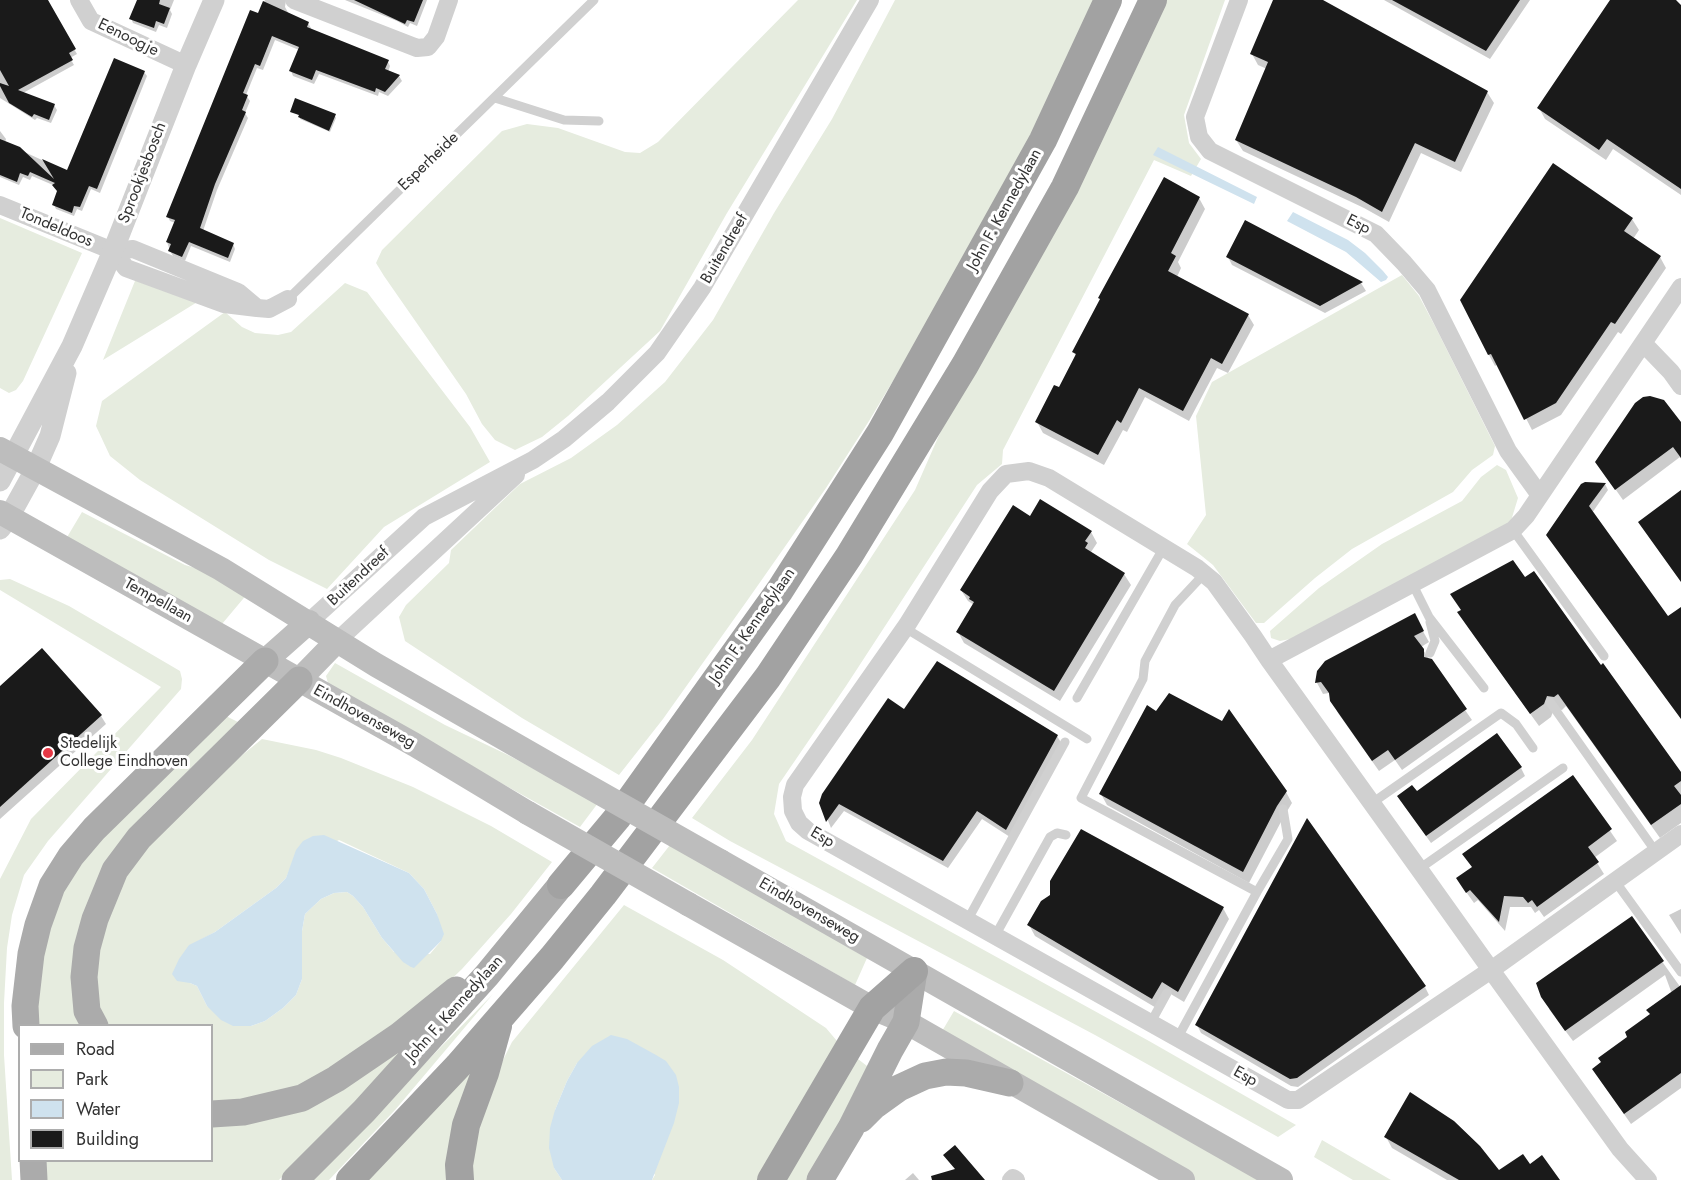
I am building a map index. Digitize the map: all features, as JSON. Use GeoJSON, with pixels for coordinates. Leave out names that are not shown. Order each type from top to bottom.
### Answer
{"type":"FeatureCollection","features":[{"type":"Feature","properties":{"kind":"highway","name":"John F. Kennedylaan"},"geometry":{"type":"LineString","coordinates":[[561,885],[616,818],[780,590],[880,433],[1043,140],[1108,0]]}},
{"type":"Feature","properties":{"kind":"highway"},"geometry":{"type":"LineString","coordinates":[[350,1180],[501,1018],[603,895],[768,677],[849,556],[965,365],[1065,187],[1153,0]]}},
{"type":"Feature","properties":{"kind":"highway"},"geometry":{"type":"LineString","coordinates":[[771,1180],[872,1008],[914,971]]}},
{"type":"Feature","properties":{"kind":"highway"},"geometry":{"type":"LineString","coordinates":[[460,1180],[459,1165],[466,1125],[485,1073],[501,1018]]}},
{"type":"Feature","properties":{"kind":"main road"},"geometry":{"type":"LineString","coordinates":[[7,454],[211,564],[337,641],[139,838],[115,870],[95,919],[87,948],[84,977],[87,1011],[93,1024]]}},
{"type":"Feature","properties":{"kind":"main road","name":"Tempellaan"},"geometry":{"type":"LineString","coordinates":[[3,519],[266,662]]}},
{"type":"Feature","properties":{"kind":"main road"},"geometry":{"type":"LineString","coordinates":[[26,1024],[25,1006],[31,954],[38,925],[52,886],[71,856],[94,829],[309,622]]}},
{"type":"Feature","properties":{"kind":"main road","name":"Eindhovenseweg"},"geometry":{"type":"LineString","coordinates":[[337,641],[561,771],[1281,1180]]}},
{"type":"Feature","properties":{"kind":"main road","name":"Eindhovenseweg"},"geometry":{"type":"LineString","coordinates":[[266,662],[872,1008],[906,1022],[1183,1180]]}},
{"type":"Feature","properties":{"kind":"main road","name":"John F. Kennedylaan"},"geometry":{"type":"LineString","coordinates":[[295,1180],[364,1111],[516,940],[561,885]]}},
{"type":"Feature","properties":{"kind":"main road"},"geometry":{"type":"LineString","coordinates":[[213,1114],[243,1112],[274,1106],[302,1098],[328,1084],[399,1036],[516,940]]}},
{"type":"Feature","properties":{"kind":"main road"},"geometry":{"type":"LineString","coordinates":[[820,1180],[851,1128],[886,1056],[906,1022],[914,971]]}},
{"type":"Feature","properties":{"kind":"main road"},"geometry":{"type":"LineString","coordinates":[[851,1128],[886,1097],[908,1083],[926,1076],[946,1072],[966,1073],[1010,1083]]}},
{"type":"Feature","properties":{"kind":"main road"},"geometry":{"type":"LineString","coordinates":[[33,1162],[34,1180]]}},
{"type":"Feature","properties":{"kind":"street","name":"Eenoogje"},"geometry":{"type":"LineString","coordinates":[[79,0],[91,21],[186,65]]}},
{"type":"Feature","properties":{"kind":"street","name":"Sprookjesbosch"},"geometry":{"type":"LineString","coordinates":[[0,481],[7,454],[38,409],[72,346],[113,251],[214,0]]}},
{"type":"Feature","properties":{"kind":"street"},"geometry":{"type":"LineString","coordinates":[[294,0],[417,48],[428,46],[436,37],[449,0]]}},
{"type":"Feature","properties":{"kind":"street","name":"Buitendreef"},"geometry":{"type":"LineString","coordinates":[[309,622],[424,517],[532,460],[564,439],[608,402],[641,370],[675,329],[702,288],[870,0]]}},
{"type":"Feature","properties":{"kind":"street","name":"Esp"},"geometry":{"type":"LineString","coordinates":[[1239,0],[1195,117],[1199,138],[1210,151],[1376,234],[1404,263],[1427,290],[1508,451],[1539,494]]}},
{"type":"Feature","properties":{"kind":"street","name":"Tondeldoos"},"geometry":{"type":"LineString","coordinates":[[0,205],[113,251]]}},
{"type":"Feature","properties":{"kind":"street","name":"Esperheide"},"geometry":{"type":"LineString","coordinates":[[113,251],[126,268],[224,304],[269,309],[288,299]]}},
{"type":"Feature","properties":{"kind":"street"},"geometry":{"type":"LineString","coordinates":[[1269,660],[1513,530],[1526,516],[1681,287]]}},
{"type":"Feature","properties":{"kind":"street"},"geometry":{"type":"LineString","coordinates":[[1644,344],[1681,386]]}},
{"type":"Feature","properties":{"kind":"street","name":"Sprookjesbosch"},"geometry":{"type":"LineString","coordinates":[[3,519],[35,470],[50,436],[72,346]]}},
{"type":"Feature","properties":{"kind":"street","name":"Buitendreef"},"geometry":{"type":"LineString","coordinates":[[337,641],[532,460]]}},
{"type":"Feature","properties":{"kind":"street","name":"Esp"},"geometry":{"type":"LineString","coordinates":[[1648,1180],[1620,1149],[1491,970],[1372,804],[1214,582],[1164,547],[1049,478],[1029,471],[1006,474],[990,492],[905,628],[795,785],[792,797],[793,811],[799,823],[808,831],[1288,1100],[1298,1100],[1491,970],[1681,834]]}},
{"type":"Feature","properties":{"kind":"street","name":"Esp"},"geometry":{"type":"LineString","coordinates":[[1620,1149],[1636,1180]]}},
{"type":"Feature","properties":{"kind":"street"},"geometry":{"type":"LineString","coordinates":[[1011,1180],[1013,1178],[1016,1180]]}},
{"type":"Feature","properties":{"kind":"lane","name":"Esperheide"},"geometry":{"type":"LineString","coordinates":[[288,299],[594,0]]}},
{"type":"Feature","properties":{"kind":"lane"},"geometry":{"type":"LineString","coordinates":[[495,98],[564,120],[599,121]]}},
{"type":"Feature","properties":{"kind":"lane"},"geometry":{"type":"LineString","coordinates":[[1513,530],[1604,656]]}},
{"type":"Feature","properties":{"kind":"lane"},"geometry":{"type":"LineString","coordinates":[[1077,698],[1164,547]]}},
{"type":"Feature","properties":{"kind":"lane"},"geometry":{"type":"LineString","coordinates":[[1204,574],[1175,604],[1145,661],[1143,679],[1081,798],[1257,892]]}},
{"type":"Feature","properties":{"kind":"lane"},"geometry":{"type":"LineString","coordinates":[[1413,585],[1429,617],[1484,688]]}},
{"type":"Feature","properties":{"kind":"lane"},"geometry":{"type":"LineString","coordinates":[[1429,617],[1435,641],[1430,653]]}},
{"type":"Feature","properties":{"kind":"lane"},"geometry":{"type":"LineString","coordinates":[[905,628],[1087,739]]}},
{"type":"Feature","properties":{"kind":"lane"},"geometry":{"type":"LineString","coordinates":[[1550,702],[1656,852]]}},
{"type":"Feature","properties":{"kind":"lane"},"geometry":{"type":"LineString","coordinates":[[1372,804],[1501,713],[1515,724],[1533,748]]}},
{"type":"Feature","properties":{"kind":"lane"},"geometry":{"type":"LineString","coordinates":[[967,921],[1065,742]]}},
{"type":"Feature","properties":{"kind":"lane"},"geometry":{"type":"LineString","coordinates":[[1419,869],[1563,768]]}},
{"type":"Feature","properties":{"kind":"lane"},"geometry":{"type":"LineString","coordinates":[[1177,1039],[1288,839],[1283,809]]}},
{"type":"Feature","properties":{"kind":"lane"},"geometry":{"type":"LineString","coordinates":[[995,936],[1050,837],[1057,833],[1066,835]]}},
{"type":"Feature","properties":{"kind":"lane"},"geometry":{"type":"LineString","coordinates":[[1615,881],[1681,972]]}},
{"type":"Feature","properties":{"kind":"lane"},"geometry":{"type":"LineString","coordinates":[[1150,1024],[1167,993]]}},
{"type":"Feature","properties":{"kind":"green space"},"geometry":{"type":"Polygon","coordinates":[[[798,0],[857,0],[727,213],[660,331],[542,437],[515,450],[495,440],[482,424],[466,394],[376,263],[382,250],[502,131],[527,124],[558,128],[625,152],[640,153],[658,142],[798,0]]]}},
{"type":"Feature","properties":{"kind":"green space"},"geometry":{"type":"Polygon","coordinates":[[[895,0],[1096,0],[1032,138],[869,421],[826,488],[749,598],[663,719],[619,775],[522,718],[405,641],[399,617],[406,605],[449,563],[451,550],[520,484],[571,458],[617,425],[665,382],[713,320],[774,213],[832,119],[895,0]]]}},
{"type":"Feature","properties":{"kind":"green space"},"geometry":{"type":"Polygon","coordinates":[[[1163,0],[1225,0],[1184,115],[1189,143],[1201,159],[1191,176],[1154,160],[1003,450],[1002,464],[977,485],[779,784],[774,814],[786,841],[1149,1041],[1296,1125],[1278,1137],[1095,1035],[730,841],[692,818],[752,740],[915,490],[947,417],[1163,0]]]}},
{"type":"Feature","properties":{"kind":"green space"},"geometry":{"type":"Polygon","coordinates":[[[0,218],[82,253],[23,381],[16,390],[9,393],[0,388],[0,218]]]}},
{"type":"Feature","properties":{"kind":"green space"},"geometry":{"type":"Polygon","coordinates":[[[1402,275],[1419,296],[1436,328],[1495,446],[1493,455],[1472,470],[1453,492],[1352,549],[1264,623],[1256,623],[1213,565],[1187,544],[1206,515],[1196,416],[1212,382],[1402,275]]]}},
{"type":"Feature","properties":{"kind":"green space"},"geometry":{"type":"Polygon","coordinates":[[[137,276],[199,301],[103,360],[137,276]]]}},
{"type":"Feature","properties":{"kind":"green space"},"geometry":{"type":"Polygon","coordinates":[[[345,283],[367,292],[470,427],[490,462],[384,527],[327,589],[269,560],[140,480],[110,456],[96,426],[102,401],[225,312],[242,327],[255,333],[278,335],[291,332],[345,283]]]}},
{"type":"Feature","properties":{"kind":"green space"},"geometry":{"type":"Polygon","coordinates":[[[1497,465],[1506,470],[1518,498],[1510,524],[1295,638],[1280,641],[1271,638],[1270,631],[1319,588],[1382,544],[1462,501],[1481,477],[1497,465]]]}},
{"type":"Feature","properties":{"kind":"green space"},"geometry":{"type":"Polygon","coordinates":[[[82,512],[185,565],[206,571],[248,593],[222,624],[63,544],[82,512]]]}},
{"type":"Feature","properties":{"kind":"green space"},"geometry":{"type":"Polygon","coordinates":[[[10,579],[69,606],[180,671],[182,679],[181,689],[48,841],[24,875],[12,915],[7,948],[4,1003],[4,1055],[12,1180],[0,1180],[0,879],[31,819],[161,687],[0,590],[0,580],[10,579]]]}},
{"type":"Feature","properties":{"kind":"green space"},"geometry":{"type":"Polygon","coordinates":[[[335,663],[445,725],[508,755],[598,803],[580,827],[334,690],[326,676],[335,663]]]}},
{"type":"Feature","properties":{"kind":"green space"},"geometry":{"type":"Polygon","coordinates":[[[224,715],[238,722],[145,813],[107,864],[85,1024],[35,1024],[44,927],[76,861],[224,715]]]}},
{"type":"Feature","properties":{"kind":"green space"},"geometry":{"type":"Polygon","coordinates":[[[262,739],[316,750],[413,787],[491,826],[552,862],[511,914],[462,969],[417,1012],[300,1091],[213,1105],[213,1024],[104,1024],[93,977],[112,897],[148,845],[215,777],[262,739]],[[339,840],[291,866],[286,878],[276,888],[215,932],[189,946],[190,983],[197,986],[207,1006],[251,1026],[265,1021],[296,995],[302,979],[302,931],[305,914],[321,899],[334,893],[347,892],[363,907],[382,938],[394,952],[430,954],[441,941],[437,914],[424,889],[409,873],[339,840]]]}},
{"type":"Feature","properties":{"kind":"green space"},"geometry":{"type":"Polygon","coordinates":[[[670,845],[867,958],[855,985],[652,868],[670,845]]]}},
{"type":"Feature","properties":{"kind":"green space"},"geometry":{"type":"Polygon","coordinates":[[[624,905],[723,960],[826,1028],[837,1041],[762,1180],[652,1180],[655,1175],[577,1063],[555,1110],[554,1168],[562,1180],[468,1180],[485,1096],[512,1042],[624,905]]]}},
{"type":"Feature","properties":{"kind":"green space"},"geometry":{"type":"Polygon","coordinates":[[[493,994],[395,1110],[329,1180],[310,1180],[493,994]]]}},
{"type":"Feature","properties":{"kind":"green space"},"geometry":{"type":"Polygon","coordinates":[[[954,1011],[1260,1180],[1192,1180],[938,1038],[954,1011]]]}},
{"type":"Feature","properties":{"kind":"green space"},"geometry":{"type":"Polygon","coordinates":[[[407,1048],[279,1180],[45,1180],[44,1162],[213,1162],[213,1121],[374,1065],[407,1048]]]}},
{"type":"Feature","properties":{"kind":"green space"},"geometry":{"type":"Polygon","coordinates":[[[854,1056],[871,1069],[807,1180],[781,1180],[854,1056]]]}},
{"type":"Feature","properties":{"kind":"green space"},"geometry":{"type":"Polygon","coordinates":[[[475,1066],[452,1180],[367,1180],[475,1066]]]}},
{"type":"Feature","properties":{"kind":"green space"},"geometry":{"type":"Polygon","coordinates":[[[1322,1140],[1391,1180],[1353,1180],[1314,1157],[1322,1140]]]}},
{"type":"Feature","properties":{"kind":"water"},"geometry":{"type":"Polygon","coordinates":[[[1158,147],[1257,197],[1254,204],[1153,155],[1158,147]]]}},
{"type":"Feature","properties":{"kind":"water"},"geometry":{"type":"Polygon","coordinates":[[[1293,212],[1348,240],[1383,271],[1388,277],[1386,280],[1381,282],[1346,252],[1287,221],[1293,212]]]}},
{"type":"Feature","properties":{"kind":"water"},"geometry":{"type":"Polygon","coordinates":[[[324,835],[409,873],[424,889],[437,914],[444,934],[441,941],[414,968],[411,967],[403,962],[382,938],[363,907],[353,896],[347,892],[334,893],[321,899],[305,914],[302,931],[302,979],[296,995],[265,1021],[251,1026],[233,1026],[221,1020],[207,1006],[197,986],[177,981],[172,974],[179,959],[189,945],[215,932],[276,888],[286,878],[296,850],[303,841],[313,836],[324,835]]]}},
{"type":"Feature","properties":{"kind":"water"},"geometry":{"type":"Polygon","coordinates":[[[611,1035],[627,1039],[666,1061],[676,1075],[679,1087],[679,1103],[674,1123],[652,1180],[562,1180],[554,1168],[549,1148],[550,1128],[555,1110],[577,1063],[592,1046],[611,1035]]]}},
{"type":"Feature","properties":{"kind":"building"},"geometry":{"type":"Polygon","coordinates":[[[0,0],[48,0],[76,49],[69,53],[73,60],[18,90],[55,104],[49,120],[34,114],[32,117],[9,103],[0,86],[0,83],[9,86],[0,70],[0,0]]]}},
{"type":"Feature","properties":{"kind":"building"},"geometry":{"type":"Polygon","coordinates":[[[137,0],[160,0],[159,4],[170,8],[164,24],[156,21],[154,28],[129,19],[137,0]]]}},
{"type":"Feature","properties":{"kind":"building"},"geometry":{"type":"Polygon","coordinates":[[[354,0],[423,0],[414,22],[407,20],[405,24],[354,0]]]}},
{"type":"Feature","properties":{"kind":"building"},"geometry":{"type":"Polygon","coordinates":[[[1273,0],[1323,0],[1488,91],[1455,162],[1415,143],[1382,212],[1356,197],[1235,140],[1268,62],[1250,54],[1273,0]]]}},
{"type":"Feature","properties":{"kind":"building"},"geometry":{"type":"Polygon","coordinates":[[[1392,0],[1520,0],[1486,51],[1392,0]]]}},
{"type":"Feature","properties":{"kind":"building"},"geometry":{"type":"Polygon","coordinates":[[[1610,0],[1676,0],[1681,5],[1681,189],[1607,139],[1599,150],[1537,108],[1610,0]]]}},
{"type":"Feature","properties":{"kind":"building"},"geometry":{"type":"Polygon","coordinates":[[[263,1],[309,22],[307,27],[389,60],[385,69],[400,75],[385,92],[376,88],[375,92],[316,70],[312,80],[289,71],[299,47],[272,36],[260,66],[255,64],[243,93],[248,95],[242,110],[246,112],[215,184],[200,228],[234,243],[228,258],[189,242],[182,257],[168,251],[171,244],[166,242],[175,220],[166,217],[250,10],[258,13],[263,1]]]}},
{"type":"Feature","properties":{"kind":"building"},"geometry":{"type":"Polygon","coordinates":[[[114,58],[145,71],[97,189],[89,186],[80,207],[74,206],[72,213],[52,205],[57,191],[52,185],[55,183],[30,172],[28,176],[20,173],[17,182],[0,175],[0,139],[20,147],[54,179],[42,159],[67,170],[114,58]]]}},
{"type":"Feature","properties":{"kind":"building"},"geometry":{"type":"Polygon","coordinates":[[[295,98],[336,114],[329,131],[290,112],[295,98]]]}},
{"type":"Feature","properties":{"kind":"building"},"geometry":{"type":"Polygon","coordinates":[[[1553,163],[1633,218],[1624,231],[1661,256],[1615,324],[1611,322],[1556,403],[1524,420],[1491,354],[1488,355],[1460,300],[1553,163]]]}},
{"type":"Feature","properties":{"kind":"building"},"geometry":{"type":"Polygon","coordinates":[[[1164,177],[1200,197],[1171,253],[1176,256],[1168,271],[1249,314],[1222,364],[1211,358],[1183,411],[1139,388],[1121,423],[1117,420],[1098,455],[1035,422],[1054,385],[1059,387],[1076,354],[1072,352],[1100,299],[1098,298],[1164,177]]]}},
{"type":"Feature","properties":{"kind":"building"},"geometry":{"type":"Polygon","coordinates":[[[1245,220],[1363,282],[1320,306],[1226,257],[1245,220]]]}},
{"type":"Feature","properties":{"kind":"building"},"geometry":{"type":"Polygon","coordinates":[[[1650,396],[1664,400],[1681,422],[1681,458],[1673,447],[1615,490],[1595,462],[1635,403],[1643,397],[1650,396]]]}},
{"type":"Feature","properties":{"kind":"building"},"geometry":{"type":"Polygon","coordinates":[[[1585,482],[1606,483],[1589,506],[1668,616],[1681,607],[1681,719],[1546,535],[1581,484],[1585,482]]]}},
{"type":"Feature","properties":{"kind":"building"},"geometry":{"type":"Polygon","coordinates":[[[1681,490],[1681,582],[1638,522],[1681,490]]]}},
{"type":"Feature","properties":{"kind":"building"},"geometry":{"type":"Polygon","coordinates":[[[1040,499],[1092,531],[1085,541],[1088,543],[1085,548],[1125,573],[1054,691],[956,632],[974,602],[960,590],[1013,505],[1030,516],[1040,499]]]}},
{"type":"Feature","properties":{"kind":"building"},"geometry":{"type":"Polygon","coordinates":[[[1513,560],[1525,577],[1534,571],[1681,772],[1681,781],[1674,786],[1681,795],[1681,804],[1651,825],[1558,694],[1554,697],[1547,696],[1544,704],[1530,714],[1457,612],[1461,610],[1450,594],[1513,560]]]}},
{"type":"Feature","properties":{"kind":"building"},"geometry":{"type":"Polygon","coordinates":[[[1415,613],[1424,631],[1414,636],[1424,649],[1424,657],[1432,659],[1467,709],[1395,760],[1388,750],[1372,761],[1330,701],[1329,693],[1321,682],[1315,683],[1317,671],[1325,661],[1415,613]]]}},
{"type":"Feature","properties":{"kind":"building"},"geometry":{"type":"Polygon","coordinates":[[[42,648],[102,715],[0,807],[0,686],[42,648]]]}},
{"type":"Feature","properties":{"kind":"building"},"geometry":{"type":"Polygon","coordinates":[[[937,661],[1058,735],[1006,830],[977,811],[943,861],[839,804],[826,822],[819,803],[822,794],[888,698],[904,709],[937,661]]]}},
{"type":"Feature","properties":{"kind":"building"},"geometry":{"type":"Polygon","coordinates":[[[1169,693],[1222,721],[1229,709],[1287,791],[1243,872],[1099,794],[1147,705],[1156,711],[1169,693]]]}},
{"type":"Feature","properties":{"kind":"building"},"geometry":{"type":"Polygon","coordinates":[[[1497,733],[1522,767],[1426,836],[1397,796],[1412,785],[1417,791],[1497,733]]]}},
{"type":"Feature","properties":{"kind":"building"},"geometry":{"type":"Polygon","coordinates":[[[1573,775],[1612,829],[1588,847],[1599,862],[1537,907],[1532,900],[1528,903],[1523,897],[1504,896],[1499,922],[1470,890],[1466,893],[1456,878],[1472,867],[1462,854],[1573,775]]]}},
{"type":"Feature","properties":{"kind":"building"},"geometry":{"type":"Polygon","coordinates":[[[1307,818],[1426,986],[1297,1078],[1290,1079],[1195,1025],[1307,818]]]}},
{"type":"Feature","properties":{"kind":"building"},"geometry":{"type":"Polygon","coordinates":[[[1081,829],[1224,907],[1178,992],[1162,982],[1152,999],[1027,925],[1041,901],[1050,895],[1050,881],[1081,829]]]}},
{"type":"Feature","properties":{"kind":"building"},"geometry":{"type":"Polygon","coordinates":[[[1632,916],[1664,961],[1565,1031],[1541,997],[1536,983],[1632,916]]]}},
{"type":"Feature","properties":{"kind":"building"},"geometry":{"type":"Polygon","coordinates":[[[1681,985],[1681,1073],[1624,1114],[1592,1069],[1601,1062],[1598,1058],[1627,1037],[1625,1032],[1650,1014],[1646,1010],[1681,985]]]}},
{"type":"Feature","properties":{"kind":"building"},"geometry":{"type":"Polygon","coordinates":[[[1410,1092],[1454,1121],[1480,1146],[1499,1170],[1523,1154],[1530,1164],[1542,1155],[1560,1180],[1459,1180],[1384,1137],[1410,1092]]]}},
{"type":"Feature","properties":{"kind":"building"},"geometry":{"type":"Polygon","coordinates":[[[955,1145],[985,1180],[932,1180],[931,1176],[955,1169],[943,1155],[955,1145]]]}},
{"type":"Feature","properties":{"kind":"place","name":"Stedelijk College Eindhoven"},"geometry":{"type":"Point","coordinates":[48,753]}}]}
